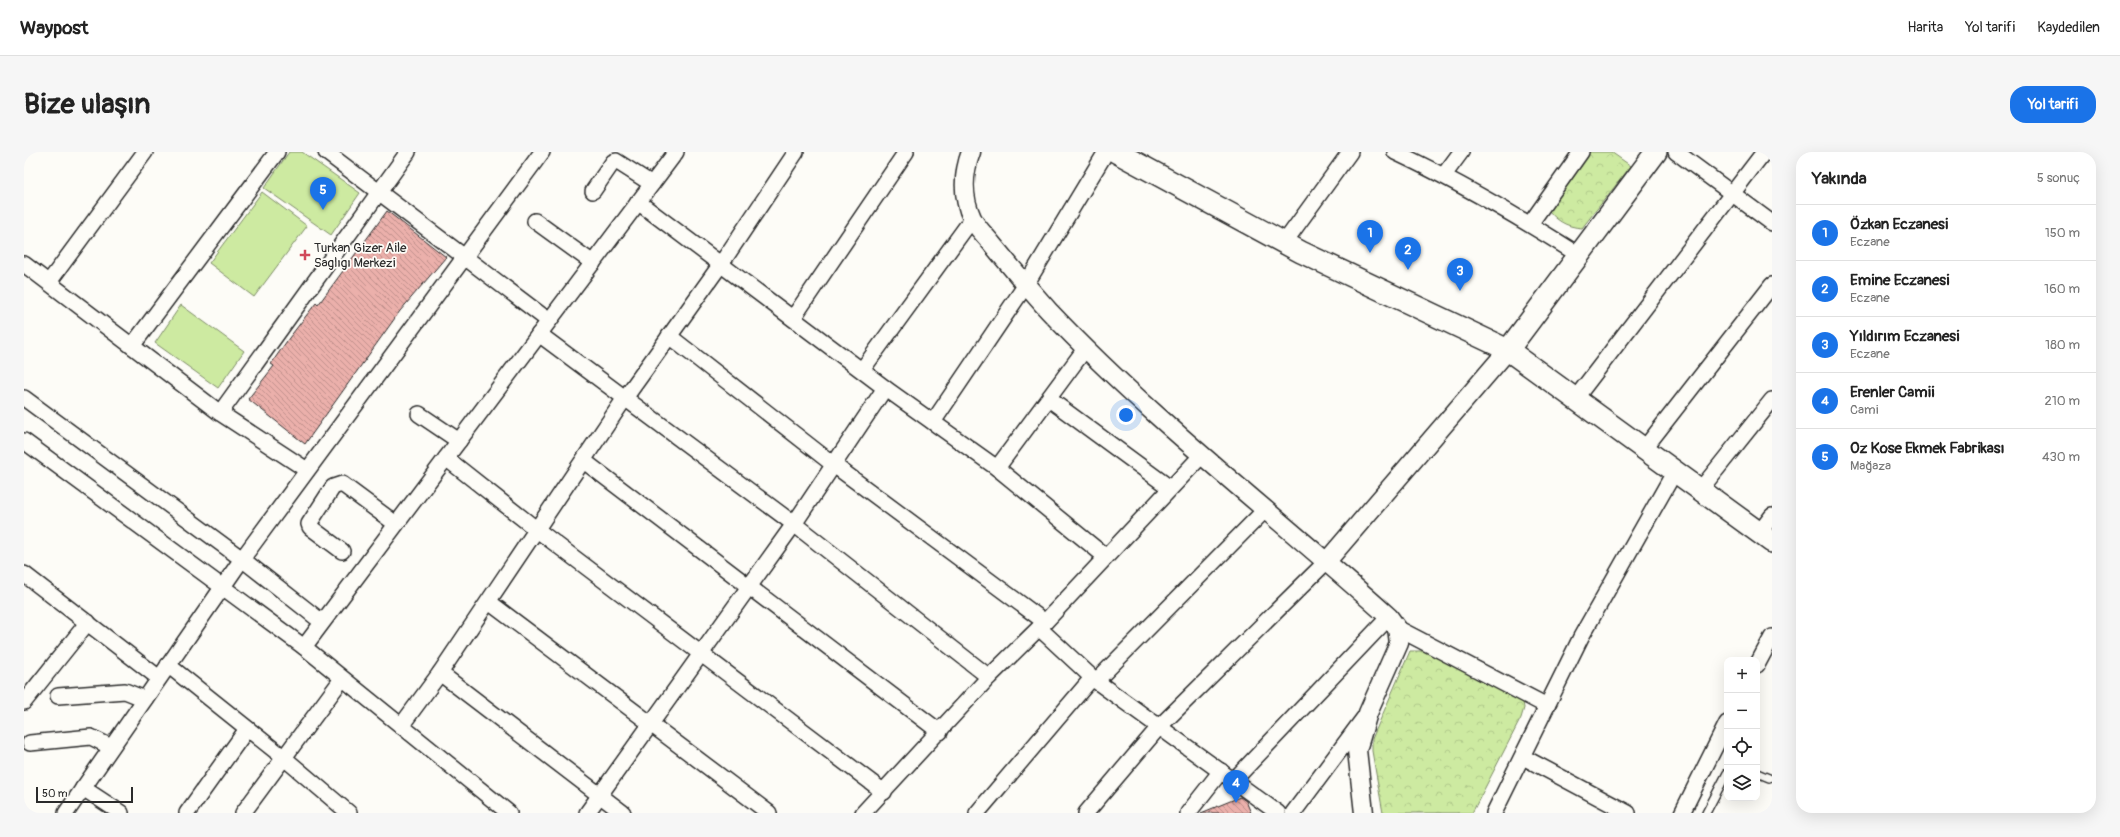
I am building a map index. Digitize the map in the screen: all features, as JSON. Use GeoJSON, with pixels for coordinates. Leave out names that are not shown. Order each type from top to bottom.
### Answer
{"type":"FeatureCollection","features":[{"type":"Feature","properties":{"kind":"main road"},"geometry":{"type":"LineString","coordinates":[[1116,152],[1284,243],[1508,350],[1765,537]]}},
{"type":"Feature","properties":{"kind":"main road"},"geometry":{"type":"LineString","coordinates":[[1508,350],[1656,152]]}},
{"type":"Feature","properties":{"kind":"street"},"geometry":{"type":"LineString","coordinates":[[49,282],[145,152]]}},
{"type":"Feature","properties":{"kind":"street"},"geometry":{"type":"LineString","coordinates":[[132,346],[277,152]]}},
{"type":"Feature","properties":{"kind":"street"},"geometry":{"type":"LineString","coordinates":[[326,152],[549,321]]}},
{"type":"Feature","properties":{"kind":"street"},"geometry":{"type":"LineString","coordinates":[[220,413],[408,152]]}},
{"type":"Feature","properties":{"kind":"street"},"geometry":{"type":"LineString","coordinates":[[66,813],[221,588],[542,152]]}},
{"type":"Feature","properties":{"kind":"street"},"geometry":{"type":"LineString","coordinates":[[304,648],[676,152]]}},
{"type":"Feature","properties":{"kind":"street"},"geometry":{"type":"LineString","coordinates":[[401,726],[489,602],[536,529],[584,461],[625,398],[721,264],[796,152]]}},
{"type":"Feature","properties":{"kind":"street"},"geometry":{"type":"LineString","coordinates":[[793,318],[906,152]]}},
{"type":"Feature","properties":{"kind":"street"},"geometry":{"type":"LineString","coordinates":[[972,152],[965,174],[967,201],[972,219],[1025,286],[1085,349],[1202,455],[1327,561],[1393,622],[1547,706]]}},
{"type":"Feature","properties":{"kind":"street"},"geometry":{"type":"LineString","coordinates":[[933,422],[1025,286],[1106,152]]}},
{"type":"Feature","properties":{"kind":"street"},"geometry":{"type":"LineString","coordinates":[[1284,243],[1350,152]]}},
{"type":"Feature","properties":{"kind":"street"},"geometry":{"type":"LineString","coordinates":[[1395,152],[1444,175],[1530,224],[1579,256]]}},
{"type":"Feature","properties":{"kind":"street"},"geometry":{"type":"LineString","coordinates":[[1444,175],[1462,152]]}},
{"type":"Feature","properties":{"kind":"street"},"geometry":{"type":"LineString","coordinates":[[1530,224],[1581,152]]}},
{"type":"Feature","properties":{"kind":"street"},"geometry":{"type":"LineString","coordinates":[[1676,152],[1772,223]]}},
{"type":"Feature","properties":{"kind":"street"},"geometry":{"type":"LineString","coordinates":[[1575,399],[1764,152]]}},
{"type":"Feature","properties":{"kind":"street"},"geometry":{"type":"LineString","coordinates":[[593,190],[613,162],[616,161],[652,184]]}},
{"type":"Feature","properties":{"kind":"street"},"geometry":{"type":"LineString","coordinates":[[638,202],[885,388],[996,468],[1106,557]]}},
{"type":"Feature","properties":{"kind":"street"},"geometry":{"type":"LineString","coordinates":[[862,370],[972,219]]}},
{"type":"Feature","properties":{"kind":"street"},"geometry":{"type":"LineString","coordinates":[[535,221],[593,263]]}},
{"type":"Feature","properties":{"kind":"street"},"geometry":{"type":"LineString","coordinates":[[24,264],[220,413],[307,470]]}},
{"type":"Feature","properties":{"kind":"street"},"geometry":{"type":"LineString","coordinates":[[1644,449],[1772,285]]}},
{"type":"Feature","properties":{"kind":"street"},"geometry":{"type":"LineString","coordinates":[[539,334],[794,524],[989,677]]}},
{"type":"Feature","properties":{"kind":"street"},"geometry":{"type":"LineString","coordinates":[[669,336],[1042,625],[1094,680],[1278,813]]}},
{"type":"Feature","properties":{"kind":"street"},"geometry":{"type":"LineString","coordinates":[[996,468],[1085,349]]}},
{"type":"Feature","properties":{"kind":"street"},"geometry":{"type":"LineString","coordinates":[[1086,813],[1159,727],[1327,561],[1508,350]]}},
{"type":"Feature","properties":{"kind":"street"},"geometry":{"type":"LineString","coordinates":[[587,813],[748,586],[794,524],[885,388]]}},
{"type":"Feature","properties":{"kind":"street"},"geometry":{"type":"LineString","coordinates":[[24,398],[242,559],[322,622]]}},
{"type":"Feature","properties":{"kind":"street"},"geometry":{"type":"LineString","coordinates":[[1049,399],[1170,488]]}},
{"type":"Feature","properties":{"kind":"street"},"geometry":{"type":"LineString","coordinates":[[1700,490],[1772,400]]}},
{"type":"Feature","properties":{"kind":"street"},"geometry":{"type":"LineString","coordinates":[[419,414],[458,441]]}},
{"type":"Feature","properties":{"kind":"street"},"geometry":{"type":"LineString","coordinates":[[24,440],[221,588],[304,648],[509,813]]}},
{"type":"Feature","properties":{"kind":"street"},"geometry":{"type":"LineString","coordinates":[[863,813],[940,732],[989,677],[1042,625],[1202,455]]}},
{"type":"Feature","properties":{"kind":"street"},"geometry":{"type":"LineString","coordinates":[[446,458],[536,529],[884,792]]}},
{"type":"Feature","properties":{"kind":"street"},"geometry":{"type":"LineString","coordinates":[[584,461],[940,732]]}},
{"type":"Feature","properties":{"kind":"street"},"geometry":{"type":"LineString","coordinates":[[1494,813],[1581,637],[1675,471]]}},
{"type":"Feature","properties":{"kind":"street"},"geometry":{"type":"LineString","coordinates":[[342,551],[310,527],[309,524],[333,487],[337,484],[342,484],[396,524]]}},
{"type":"Feature","properties":{"kind":"street"},"geometry":{"type":"LineString","coordinates":[[977,813],[1094,680],[1266,510]]}},
{"type":"Feature","properties":{"kind":"street"},"geometry":{"type":"LineString","coordinates":[[1765,537],[1772,516]]}},
{"type":"Feature","properties":{"kind":"street"},"geometry":{"type":"LineString","coordinates":[[24,574],[159,678]]}},
{"type":"Feature","properties":{"kind":"street"},"geometry":{"type":"LineString","coordinates":[[489,602],[769,813]]}},
{"type":"Feature","properties":{"kind":"street"},"geometry":{"type":"LineString","coordinates":[[25,699],[88,622]]}},
{"type":"Feature","properties":{"kind":"street"},"geometry":{"type":"LineString","coordinates":[[1364,813],[1357,750],[1368,713],[1399,643],[1393,622]]}},
{"type":"Feature","properties":{"kind":"street"},"geometry":{"type":"LineString","coordinates":[[1234,780],[1393,622]]}},
{"type":"Feature","properties":{"kind":"street"},"geometry":{"type":"LineString","coordinates":[[1760,659],[1772,636]]}},
{"type":"Feature","properties":{"kind":"street"},"geometry":{"type":"LineString","coordinates":[[168,665],[246,729],[283,757],[349,813]]}},
{"type":"Feature","properties":{"kind":"street"},"geometry":{"type":"LineString","coordinates":[[440,673],[623,813]]}},
{"type":"Feature","properties":{"kind":"street"},"geometry":{"type":"LineString","coordinates":[[243,813],[342,679]]}},
{"type":"Feature","properties":{"kind":"street"},"geometry":{"type":"LineString","coordinates":[[58,696],[124,691],[145,699]]}},
{"type":"Feature","properties":{"kind":"street"},"geometry":{"type":"LineString","coordinates":[[1293,813],[1368,713]]}},
{"type":"Feature","properties":{"kind":"street"},"geometry":{"type":"LineString","coordinates":[[187,813],[246,729]]}},
{"type":"Feature","properties":{"kind":"street"},"geometry":{"type":"LineString","coordinates":[[1682,813],[1724,729]]}},
{"type":"Feature","properties":{"kind":"street"},"geometry":{"type":"LineString","coordinates":[[30,743],[91,737],[111,748]]}},
{"type":"Feature","properties":{"kind":"street"},"geometry":{"type":"LineString","coordinates":[[1523,757],[1628,813]]}},
{"type":"Feature","properties":{"kind":"street"},"geometry":{"type":"LineString","coordinates":[[1188,813],[1221,771]]}},
{"type":"Feature","properties":{"kind":"street"},"geometry":{"type":"LineString","coordinates":[[83,788],[121,813]]}},
{"type":"Feature","properties":{"kind":"lane"},"geometry":{"type":"LineString","coordinates":[[1760,774],[1769,778]]}},
{"type":"Feature","properties":{"kind":"lane"},"geometry":{"type":"LineString","coordinates":[[1706,813],[1724,779]]}},
{"type":"Feature","properties":{"kind":"green space"},"geometry":{"type":"Polygon","coordinates":[[[289,152],[302,152],[360,193],[331,235],[264,188],[289,152]]]}},
{"type":"Feature","properties":{"kind":"green space"},"geometry":{"type":"Polygon","coordinates":[[[1586,152],[1611,152],[1631,166],[1582,228],[1561,222],[1553,216],[1546,207],[1586,152]]]}},
{"type":"Feature","properties":{"kind":"green space"},"geometry":{"type":"Polygon","coordinates":[[[262,192],[307,226],[254,297],[209,263],[262,192]]]}},
{"type":"Feature","properties":{"kind":"green space"},"geometry":{"type":"Polygon","coordinates":[[[181,305],[244,351],[218,388],[155,343],[181,305]]]}},
{"type":"Feature","properties":{"kind":"green space"},"geometry":{"type":"Polygon","coordinates":[[[1410,651],[1425,651],[1523,702],[1524,708],[1521,718],[1472,813],[1383,813],[1372,751],[1372,739],[1410,651]]]}},
{"type":"Feature","properties":{"kind":"building"},"geometry":{"type":"Polygon","coordinates":[[[387,211],[446,257],[400,311],[305,444],[248,399],[274,366],[271,364],[289,338],[316,303],[318,305],[387,211]]]}},
{"type":"Feature","properties":{"kind":"building"},"geometry":{"type":"Polygon","coordinates":[[[1240,797],[1246,801],[1251,813],[1201,813],[1240,797]]]}},
{"type":"Feature","properties":{"kind":"place","name":"Oz Kose Ekmek Fabrikası"},"geometry":{"type":"Point","coordinates":[323,210]}},
{"type":"Feature","properties":{"kind":"place","name":"Özkan Eczanesi"},"geometry":{"type":"Point","coordinates":[1370,253]}},
{"type":"Feature","properties":{"kind":"place","name":"Turkan Gizer Aile Saglıgı Merkezi"},"geometry":{"type":"Point","coordinates":[305,255]}},
{"type":"Feature","properties":{"kind":"place","name":"Emine Eczanesi"},"geometry":{"type":"Point","coordinates":[1408,270]}},
{"type":"Feature","properties":{"kind":"place","name":"Yıldırım Eczanesi"},"geometry":{"type":"Point","coordinates":[1460,291]}},
{"type":"Feature","properties":{"kind":"place","name":"Erenler Camii"},"geometry":{"type":"Point","coordinates":[1236,803]}}]}
